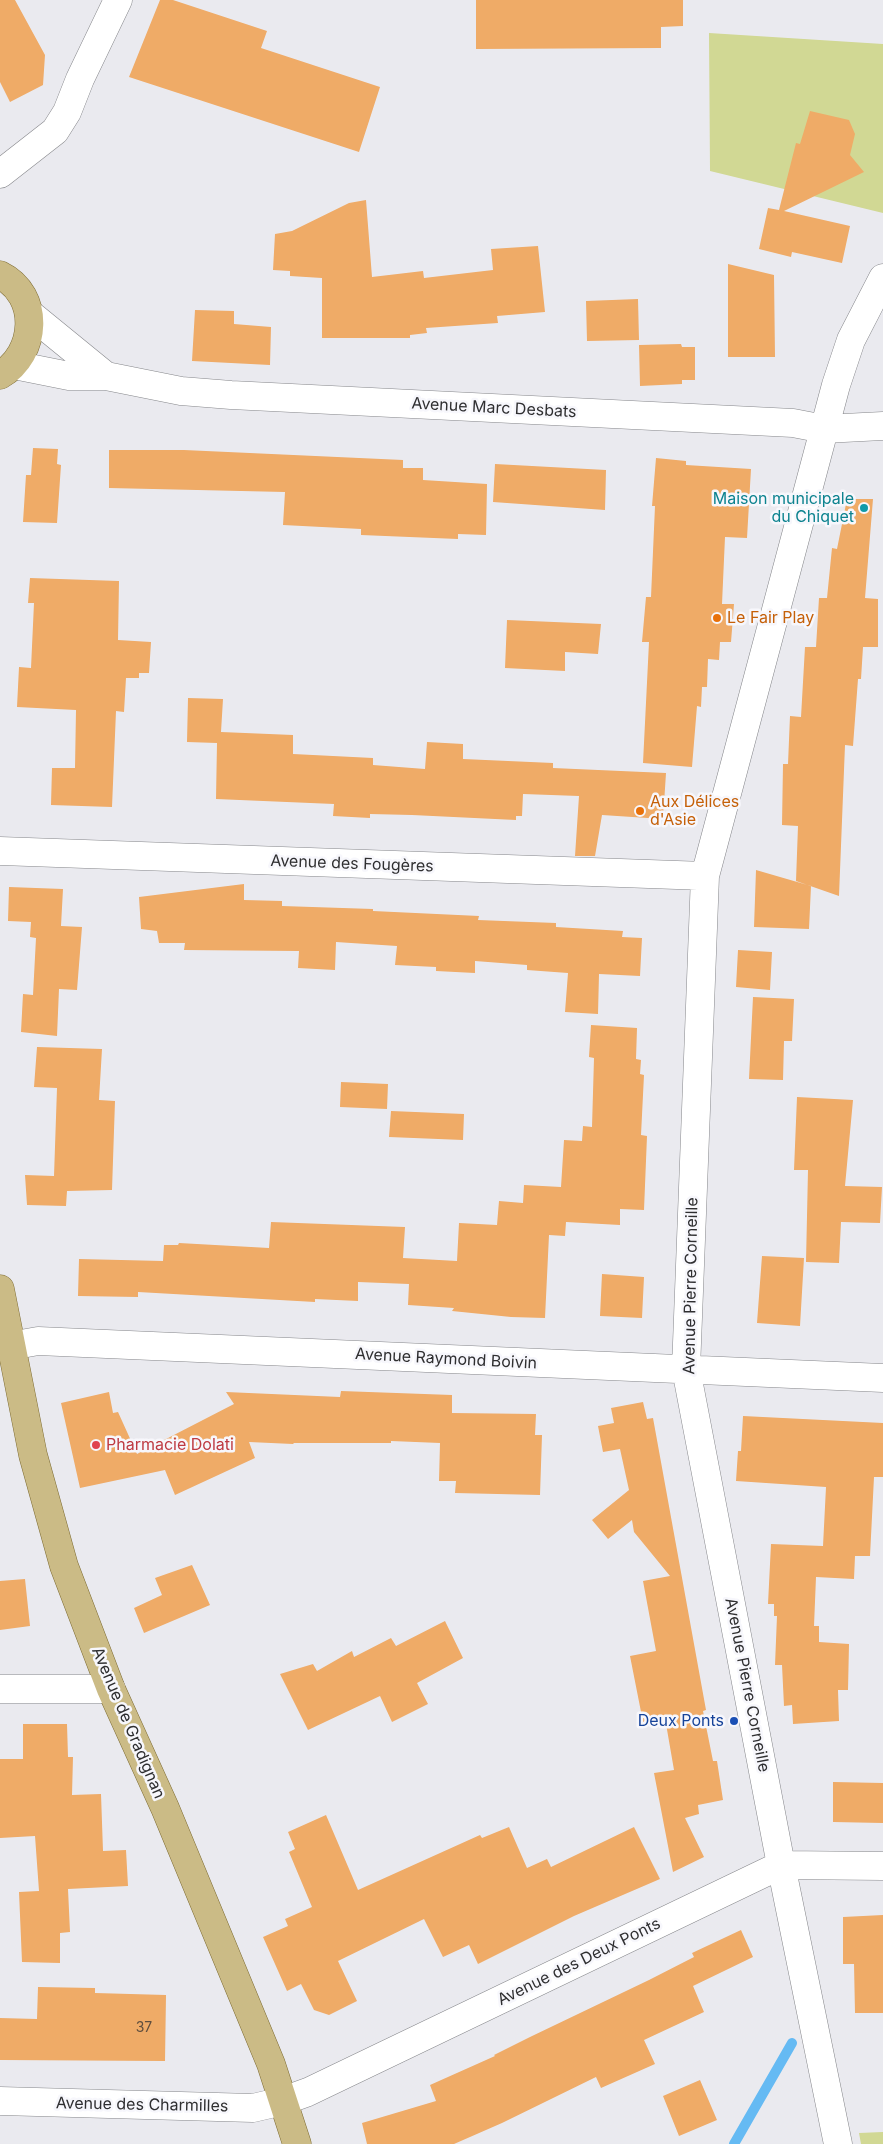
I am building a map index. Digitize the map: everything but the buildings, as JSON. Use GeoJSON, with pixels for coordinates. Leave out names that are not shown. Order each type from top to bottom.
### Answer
{"type":"FeatureCollection","features":[{"type":"Feature","properties":{"kind":"main road"},"geometry":{"type":"LineString","coordinates":[[0,275],[16,288],[30,314],[28,342],[22,354],[7,370]]}},
{"type":"Feature","properties":{"kind":"main road","name":"Avenue de Gradignan"},"geometry":{"type":"LineString","coordinates":[[0,1290],[33,1455],[64,1566],[111,1689],[165,1808],[271,2064],[297,2144]]}},
{"type":"Feature","properties":{"kind":"street"},"geometry":{"type":"LineString","coordinates":[[0,174],[55,131],[67,112],[80,78],[118,0]]}},
{"type":"Feature","properties":{"kind":"street","name":"Avenue Pierre Corneille"},"geometry":{"type":"LineString","coordinates":[[838,2144],[781,1865],[686,1369],[705,876],[836,385],[851,340],[883,278]]}},
{"type":"Feature","properties":{"kind":"street","name":"Avenue Marc Desbats"},"geometry":{"type":"LineString","coordinates":[[30,314],[106,376]]}},
{"type":"Feature","properties":{"kind":"street","name":"Avenue Marc Desbats"},"geometry":{"type":"LineString","coordinates":[[7,370],[68,376],[106,376],[181,391],[231,395],[793,423],[824,429],[883,426]]}},
{"type":"Feature","properties":{"kind":"street","name":"Avenue des Fougères"},"geometry":{"type":"LineString","coordinates":[[0,851],[705,876]]}},
{"type":"Feature","properties":{"kind":"street","name":"Avenue Raymond Boivin"},"geometry":{"type":"LineString","coordinates":[[10,1346],[38,1341],[883,1378]]}},
{"type":"Feature","properties":{"kind":"street"},"geometry":{"type":"LineString","coordinates":[[0,1689],[111,1689]]}},
{"type":"Feature","properties":{"kind":"street","name":"Avenue des Deux Ponts"},"geometry":{"type":"LineString","coordinates":[[283,2101],[308,2092],[781,1865],[883,1866]]}},
{"type":"Feature","properties":{"kind":"street","name":"Avenue des Charmilles"},"geometry":{"type":"LineString","coordinates":[[0,2101],[253,2108],[283,2101]]}},
{"type":"Feature","properties":{"kind":"green space"},"geometry":{"type":"Polygon","coordinates":[[[709,33],[883,44],[883,213],[710,171],[709,33]]]}},
{"type":"Feature","properties":{"kind":"green space"},"geometry":{"type":"Polygon","coordinates":[[[883,2132],[883,2144],[861,2144],[859,2133],[883,2132]]]}},
{"type":"Feature","properties":{"kind":"waterway"},"geometry":{"type":"LineString","coordinates":[[734,2144],[792,2043]]}},
{"type":"Feature","properties":{"kind":"place","name":"Maison municipale du Chiquet"},"geometry":{"type":"Point","coordinates":[864,508]}},
{"type":"Feature","properties":{"kind":"place","name":"Le Fair Play"},"geometry":{"type":"Point","coordinates":[717,618]}},
{"type":"Feature","properties":{"kind":"place","name":"Aux Délices d'Asie"},"geometry":{"type":"Point","coordinates":[640,811]}},
{"type":"Feature","properties":{"kind":"place","name":"Pharmacie Dolati"},"geometry":{"type":"Point","coordinates":[96,1445]}},
{"type":"Feature","properties":{"kind":"place","name":"Deux Ponts"},"geometry":{"type":"Point","coordinates":[734,1721]}}]}
